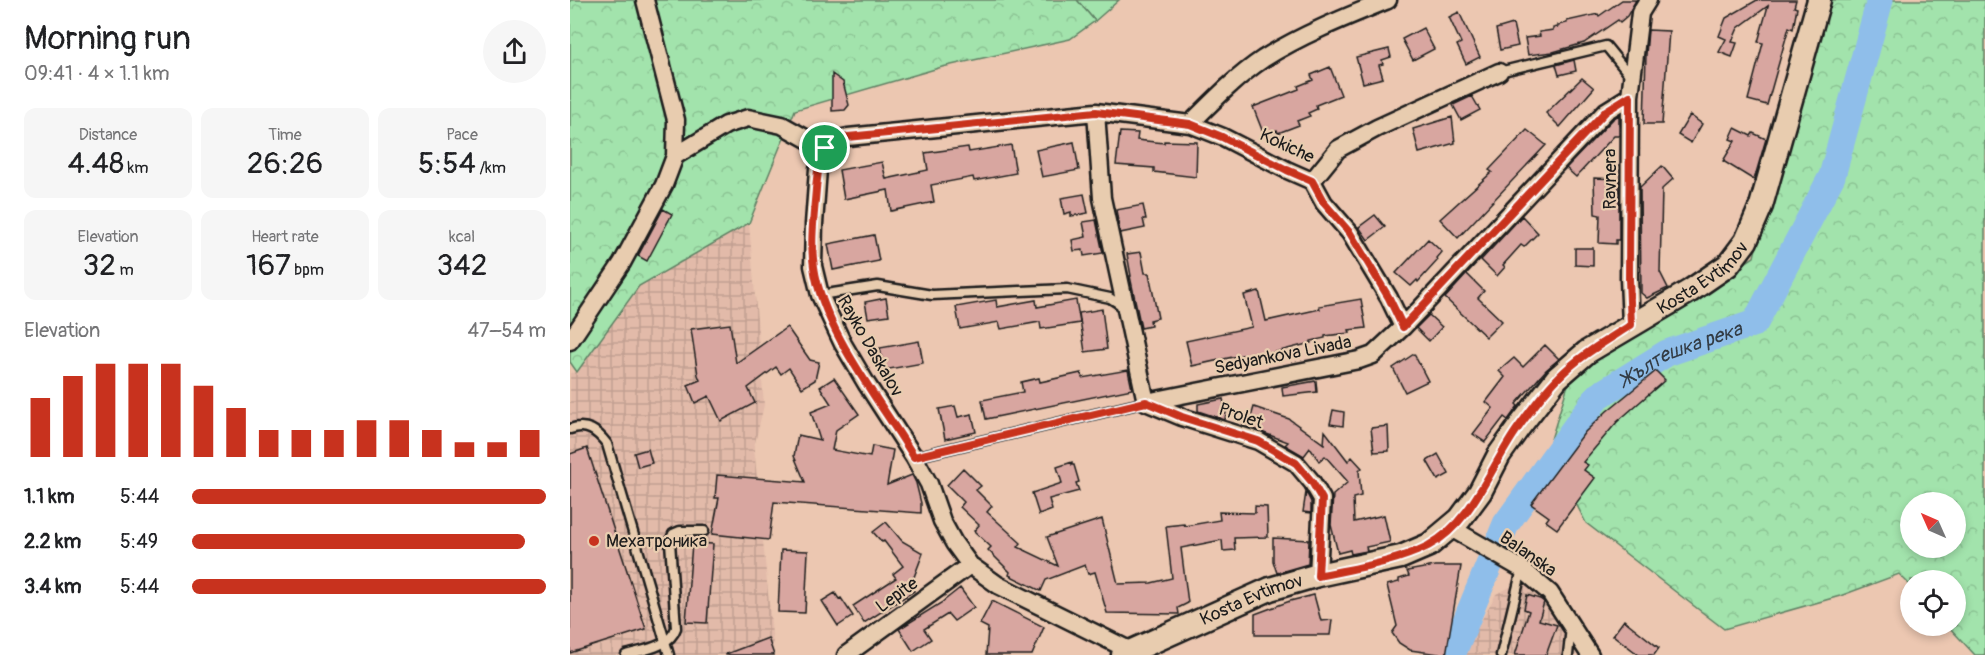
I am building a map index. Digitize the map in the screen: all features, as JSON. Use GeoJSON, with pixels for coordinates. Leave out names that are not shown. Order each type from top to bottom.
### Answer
{"type":"FeatureCollection","features":[{"type":"Feature","properties":{"kind":"main road","name":"Kosta Evtimov"},"geometry":{"type":"LineString","coordinates":[[1129,654],[1270,589],[1401,557],[1430,545],[1460,519],[1480,492],[1499,455],[1557,378],[1587,352],[1728,266],[1746,241],[1761,206],[1819,0]]}},
{"type":"Feature","properties":{"kind":"street"},"geometry":{"type":"LineString","coordinates":[[570,341],[622,263],[664,185],[675,156],[676,120],[645,0]]}},
{"type":"Feature","properties":{"kind":"street"},"geometry":{"type":"LineString","coordinates":[[675,156],[726,125],[748,118],[782,125],[825,148],[835,140],[848,137],[1096,112],[1190,124],[1225,89],[1263,60],[1316,32],[1388,0]]}},
{"type":"Feature","properties":{"kind":"street","name":"Ravnera"},"geometry":{"type":"LineString","coordinates":[[1631,325],[1630,96],[1640,13],[1648,0]]}},
{"type":"Feature","properties":{"kind":"street","name":"Kokiche"},"geometry":{"type":"LineString","coordinates":[[1190,124],[1312,181],[1338,149],[1377,128],[1499,72]]}},
{"type":"Feature","properties":{"kind":"street","name":"Sedyankova Livada"},"geometry":{"type":"LineString","coordinates":[[1146,402],[1359,360],[1372,355],[1403,327],[1606,111],[1630,96]]}},
{"type":"Feature","properties":{"kind":"street"},"geometry":{"type":"LineString","coordinates":[[1096,112],[1102,198],[1146,402]]}},
{"type":"Feature","properties":{"kind":"street","name":"Rayko Daskalov"},"geometry":{"type":"LineString","coordinates":[[825,148],[818,169],[813,224],[813,266],[820,295],[843,344],[914,457],[954,543],[970,565],[998,585],[1129,654]]}},
{"type":"Feature","properties":{"kind":"street"},"geometry":{"type":"LineString","coordinates":[[1312,181],[1324,203],[1350,233],[1389,298],[1403,327]]}},
{"type":"Feature","properties":{"kind":"street","name":"Prolet"},"geometry":{"type":"LineString","coordinates":[[1146,402],[1182,417],[1258,441],[1296,463],[1312,482],[1322,499],[1318,576]]}},
{"type":"Feature","properties":{"kind":"street","name":"Balanska"},"geometry":{"type":"LineString","coordinates":[[1451,528],[1517,566],[1550,592],[1590,655]]}},
{"type":"Feature","properties":{"kind":"street","name":"Lepite"},"geometry":{"type":"LineString","coordinates":[[846,655],[970,565]]}},
{"type":"Feature","properties":{"kind":"lane","name":"Kokiche"},"geometry":{"type":"LineString","coordinates":[[1499,72],[1606,46],[1632,78]]}},
{"type":"Feature","properties":{"kind":"lane"},"geometry":{"type":"LineString","coordinates":[[820,295],[878,286],[933,295],[1067,289],[1110,298],[1127,309]]}},
{"type":"Feature","properties":{"kind":"lane","name":"Sedyankova Livada"},"geometry":{"type":"LineString","coordinates":[[914,457],[1146,402]]}},
{"type":"Feature","properties":{"kind":"lane"},"geometry":{"type":"LineString","coordinates":[[570,429],[588,427],[599,434],[607,444],[669,655]]}},
{"type":"Feature","properties":{"kind":"lane"},"geometry":{"type":"LineString","coordinates":[[626,655],[670,639],[676,628],[670,542],[673,534],[680,531],[704,531]]}},
{"type":"Feature","properties":{"kind":"lane"},"geometry":{"type":"LineString","coordinates":[[1502,655],[1517,566]]}},
{"type":"Feature","properties":{"kind":"lane"},"geometry":{"type":"LineString","coordinates":[[1568,655],[1571,624]]}},
{"type":"Feature","properties":{"kind":"shaded area","name":"Мехатроника"},"geometry":{"type":"Polygon","coordinates":[[[749,223],[764,405],[754,447],[774,655],[570,655],[570,373],[577,372],[639,286],[749,223]]]}},
{"type":"Feature","properties":{"kind":"shaded area"},"geometry":{"type":"Polygon","coordinates":[[[1521,582],[1555,614],[1576,655],[1462,655],[1496,594],[1521,582]]]}},
{"type":"Feature","properties":{"kind":"green space"},"geometry":{"type":"Polygon","coordinates":[[[570,0],[1077,0],[1095,21],[1070,39],[942,67],[795,110],[749,223],[639,286],[577,372],[570,362],[570,0]]]}},
{"type":"Feature","properties":{"kind":"green space"},"geometry":{"type":"Polygon","coordinates":[[[1077,0],[1119,0],[1095,21],[1077,0]]]}},
{"type":"Feature","properties":{"kind":"green space"},"geometry":{"type":"Polygon","coordinates":[[[1819,0],[1985,0],[1985,655],[1975,655],[1957,636],[1966,636],[1966,570],[1900,570],[1900,575],[1840,596],[1724,629],[1586,523],[1548,449],[1571,375],[1754,257],[1789,104],[1819,0]]]}},
{"type":"Feature","properties":{"kind":"building"},"geometry":{"type":"Polygon","coordinates":[[[1622,0],[1636,0],[1627,16],[1620,22],[1618,20],[1584,43],[1553,52],[1528,55],[1525,38],[1540,36],[1539,32],[1553,30],[1567,21],[1598,14],[1599,16],[1622,0]]]}},
{"type":"Feature","properties":{"kind":"building"},"geometry":{"type":"Polygon","coordinates":[[[1757,0],[1796,0],[1794,7],[1797,8],[1793,29],[1789,27],[1767,105],[1748,100],[1763,43],[1758,42],[1768,6],[1738,28],[1732,42],[1737,43],[1732,57],[1719,52],[1726,39],[1719,36],[1726,18],[1757,0]]]}},
{"type":"Feature","properties":{"kind":"building"},"geometry":{"type":"Polygon","coordinates":[[[1459,12],[1480,57],[1466,64],[1457,45],[1461,43],[1449,17],[1459,12]]]}},
{"type":"Feature","properties":{"kind":"building"},"geometry":{"type":"Polygon","coordinates":[[[1513,24],[1518,46],[1500,50],[1496,29],[1513,24]]]}},
{"type":"Feature","properties":{"kind":"building"},"geometry":{"type":"Polygon","coordinates":[[[1423,28],[1434,49],[1413,60],[1402,39],[1423,28]]]}},
{"type":"Feature","properties":{"kind":"building"},"geometry":{"type":"Polygon","coordinates":[[[1648,30],[1669,31],[1662,124],[1644,124],[1648,30]]]}},
{"type":"Feature","properties":{"kind":"building"},"geometry":{"type":"Polygon","coordinates":[[[1389,49],[1391,57],[1382,60],[1383,64],[1379,65],[1383,78],[1363,83],[1356,57],[1389,49]]]}},
{"type":"Feature","properties":{"kind":"building"},"geometry":{"type":"Polygon","coordinates":[[[1574,60],[1576,71],[1559,75],[1556,65],[1574,60]]]}},
{"type":"Feature","properties":{"kind":"building"},"geometry":{"type":"Polygon","coordinates":[[[1330,67],[1341,95],[1316,105],[1317,109],[1308,113],[1310,116],[1297,121],[1299,125],[1278,133],[1277,130],[1264,135],[1253,107],[1299,89],[1298,86],[1313,80],[1311,75],[1330,67]]]}},
{"type":"Feature","properties":{"kind":"building"},"geometry":{"type":"Polygon","coordinates":[[[832,74],[843,82],[849,105],[845,110],[832,111],[832,74]]]}},
{"type":"Feature","properties":{"kind":"building"},"geometry":{"type":"Polygon","coordinates":[[[1582,78],[1594,88],[1560,127],[1546,113],[1582,78]]]}},
{"type":"Feature","properties":{"kind":"building"},"geometry":{"type":"Polygon","coordinates":[[[1472,96],[1480,110],[1461,120],[1453,105],[1472,96]]]}},
{"type":"Feature","properties":{"kind":"building"},"geometry":{"type":"Polygon","coordinates":[[[1619,115],[1619,136],[1614,136],[1576,177],[1566,168],[1619,115]]]}},
{"type":"Feature","properties":{"kind":"building"},"geometry":{"type":"Polygon","coordinates":[[[1690,115],[1702,124],[1691,143],[1678,135],[1690,115]]]}},
{"type":"Feature","properties":{"kind":"building"},"geometry":{"type":"Polygon","coordinates":[[[1452,117],[1455,143],[1419,153],[1413,129],[1452,117]]]}},
{"type":"Feature","properties":{"kind":"building"},"geometry":{"type":"Polygon","coordinates":[[[1735,128],[1751,136],[1753,133],[1766,139],[1754,180],[1723,161],[1735,141],[1730,139],[1735,128]]]}},
{"type":"Feature","properties":{"kind":"building"},"geometry":{"type":"Polygon","coordinates":[[[1527,130],[1546,145],[1458,238],[1440,219],[1492,172],[1489,170],[1527,130]]]}},
{"type":"Feature","properties":{"kind":"building"},"geometry":{"type":"Polygon","coordinates":[[[1120,132],[1138,133],[1137,140],[1164,143],[1164,141],[1197,142],[1196,177],[1154,172],[1154,168],[1116,165],[1120,132]]]}},
{"type":"Feature","properties":{"kind":"building"},"geometry":{"type":"Polygon","coordinates":[[[1074,142],[1079,170],[1042,177],[1036,150],[1074,142]]]}},
{"type":"Feature","properties":{"kind":"building"},"geometry":{"type":"Polygon","coordinates":[[[1011,145],[1016,173],[974,181],[973,177],[931,185],[934,202],[891,211],[888,190],[844,199],[839,170],[882,162],[886,179],[928,170],[925,153],[968,147],[969,152],[1011,145]]]}},
{"type":"Feature","properties":{"kind":"building"},"geometry":{"type":"Polygon","coordinates":[[[1662,166],[1673,179],[1662,189],[1660,272],[1668,288],[1647,298],[1641,293],[1640,187],[1662,166]]]}},
{"type":"Feature","properties":{"kind":"building"},"geometry":{"type":"Polygon","coordinates":[[[1594,178],[1619,179],[1619,240],[1616,240],[1616,244],[1599,243],[1600,215],[1595,214],[1594,178]]]}},
{"type":"Feature","properties":{"kind":"building"},"geometry":{"type":"Polygon","coordinates":[[[1084,194],[1088,213],[1071,216],[1071,212],[1064,214],[1061,198],[1084,194]]]}},
{"type":"Feature","properties":{"kind":"building"},"geometry":{"type":"Polygon","coordinates":[[[1143,205],[1145,228],[1120,233],[1116,210],[1143,205]]]}},
{"type":"Feature","properties":{"kind":"building"},"geometry":{"type":"Polygon","coordinates":[[[663,209],[672,214],[647,261],[638,256],[663,209]]]}},
{"type":"Feature","properties":{"kind":"building"},"geometry":{"type":"Polygon","coordinates":[[[1375,215],[1385,227],[1368,240],[1359,227],[1375,215]]]}},
{"type":"Feature","properties":{"kind":"building"},"geometry":{"type":"Polygon","coordinates":[[[1522,216],[1538,233],[1524,247],[1521,245],[1503,265],[1505,267],[1497,276],[1481,260],[1522,216]]]}},
{"type":"Feature","properties":{"kind":"building"},"geometry":{"type":"Polygon","coordinates":[[[1096,220],[1103,253],[1084,256],[1083,250],[1074,251],[1072,240],[1086,237],[1083,222],[1096,220]]]}},
{"type":"Feature","properties":{"kind":"building"},"geometry":{"type":"Polygon","coordinates":[[[874,235],[879,261],[833,270],[828,244],[874,235]]]}},
{"type":"Feature","properties":{"kind":"building"},"geometry":{"type":"Polygon","coordinates":[[[1428,239],[1442,252],[1438,260],[1418,282],[1417,280],[1411,286],[1396,273],[1428,239]]]}},
{"type":"Feature","properties":{"kind":"building"},"geometry":{"type":"Polygon","coordinates":[[[1575,248],[1593,248],[1593,266],[1575,265],[1575,248]]]}},
{"type":"Feature","properties":{"kind":"building"},"geometry":{"type":"Polygon","coordinates":[[[1141,252],[1145,273],[1149,273],[1158,318],[1150,320],[1151,326],[1141,328],[1127,254],[1141,252]]]}},
{"type":"Feature","properties":{"kind":"building"},"geometry":{"type":"Polygon","coordinates":[[[1467,274],[1484,291],[1478,298],[1502,321],[1486,337],[1445,298],[1467,274]]]}},
{"type":"Feature","properties":{"kind":"building"},"geometry":{"type":"Polygon","coordinates":[[[1259,291],[1266,321],[1320,309],[1319,306],[1361,299],[1366,328],[1349,330],[1350,333],[1325,336],[1311,343],[1243,360],[1242,355],[1192,366],[1186,341],[1252,327],[1244,295],[1259,291]]]}},
{"type":"Feature","properties":{"kind":"building"},"geometry":{"type":"Polygon","coordinates":[[[886,298],[889,315],[868,318],[865,302],[886,298]]]}},
{"type":"Feature","properties":{"kind":"building"},"geometry":{"type":"Polygon","coordinates":[[[996,300],[997,307],[1036,300],[1037,307],[1076,300],[1080,323],[1041,329],[1040,322],[1001,329],[999,322],[960,329],[956,307],[996,300]]]}},
{"type":"Feature","properties":{"kind":"building"},"geometry":{"type":"Polygon","coordinates":[[[1102,309],[1107,349],[1085,352],[1079,313],[1102,309]]]}},
{"type":"Feature","properties":{"kind":"building"},"geometry":{"type":"Polygon","coordinates":[[[1429,315],[1442,327],[1429,341],[1416,328],[1429,315]]]}},
{"type":"Feature","properties":{"kind":"building"},"geometry":{"type":"Polygon","coordinates":[[[730,324],[736,363],[787,327],[810,360],[819,362],[815,380],[802,388],[789,368],[781,374],[776,367],[748,388],[755,403],[721,421],[709,396],[695,403],[688,385],[700,380],[691,329],[730,324]]]}},
{"type":"Feature","properties":{"kind":"building"},"geometry":{"type":"Polygon","coordinates":[[[919,341],[923,363],[884,370],[880,348],[919,341]]]}},
{"type":"Feature","properties":{"kind":"building"},"geometry":{"type":"Polygon","coordinates":[[[1545,345],[1559,359],[1516,404],[1518,406],[1508,420],[1504,417],[1485,442],[1473,434],[1493,408],[1486,402],[1505,377],[1499,371],[1514,358],[1523,367],[1545,345]]]}},
{"type":"Feature","properties":{"kind":"building"},"geometry":{"type":"Polygon","coordinates":[[[1414,354],[1428,381],[1405,392],[1393,368],[1414,354]]]}},
{"type":"Feature","properties":{"kind":"building"},"geometry":{"type":"Polygon","coordinates":[[[1128,370],[1132,389],[986,419],[982,400],[1023,392],[1021,382],[1039,378],[1040,382],[1081,373],[1082,378],[1128,370]]]}},
{"type":"Feature","properties":{"kind":"building"},"geometry":{"type":"Polygon","coordinates":[[[1656,371],[1665,380],[1617,422],[1583,462],[1588,465],[1584,470],[1595,478],[1557,529],[1546,521],[1549,517],[1531,504],[1585,432],[1656,371]]]}},
{"type":"Feature","properties":{"kind":"building"},"geometry":{"type":"Polygon","coordinates":[[[834,378],[859,414],[836,430],[832,450],[870,457],[872,446],[893,450],[887,485],[912,475],[921,503],[921,513],[774,502],[769,540],[712,534],[719,498],[715,498],[717,475],[805,482],[794,456],[798,435],[820,440],[811,412],[831,404],[820,387],[834,378]]]}},
{"type":"Feature","properties":{"kind":"building"},"geometry":{"type":"Polygon","coordinates":[[[1316,381],[1317,392],[1283,396],[1282,387],[1316,381]]]}},
{"type":"Feature","properties":{"kind":"building"},"geometry":{"type":"Polygon","coordinates":[[[1223,399],[1225,420],[1198,411],[1198,404],[1223,399]]]}},
{"type":"Feature","properties":{"kind":"building"},"geometry":{"type":"Polygon","coordinates":[[[955,406],[958,417],[972,414],[976,432],[945,439],[939,409],[955,406]]]}},
{"type":"Feature","properties":{"kind":"building"},"geometry":{"type":"Polygon","coordinates":[[[1254,407],[1289,419],[1324,444],[1325,431],[1348,461],[1352,457],[1362,468],[1359,471],[1361,496],[1353,498],[1354,522],[1384,515],[1390,542],[1366,547],[1367,551],[1351,554],[1350,550],[1338,553],[1331,525],[1333,495],[1348,482],[1325,456],[1319,461],[1310,448],[1304,456],[1285,445],[1288,442],[1248,427],[1254,407]]]}},
{"type":"Feature","properties":{"kind":"building"},"geometry":{"type":"Polygon","coordinates":[[[1333,410],[1344,412],[1343,426],[1330,424],[1333,410]]]}},
{"type":"Feature","properties":{"kind":"building"},"geometry":{"type":"Polygon","coordinates":[[[1388,426],[1389,451],[1374,452],[1371,428],[1388,426]]]}},
{"type":"Feature","properties":{"kind":"building","name":"Мехатроника"},"geometry":{"type":"Polygon","coordinates":[[[587,448],[646,629],[570,653],[570,454],[587,448]]]}},
{"type":"Feature","properties":{"kind":"building"},"geometry":{"type":"Polygon","coordinates":[[[648,449],[652,463],[638,467],[634,453],[648,449]]]}},
{"type":"Feature","properties":{"kind":"building"},"geometry":{"type":"Polygon","coordinates":[[[1438,454],[1449,474],[1438,480],[1427,461],[1438,454]]]}},
{"type":"Feature","properties":{"kind":"building"},"geometry":{"type":"Polygon","coordinates":[[[1072,462],[1079,482],[1076,483],[1079,491],[1049,499],[1052,510],[1039,515],[1032,493],[1062,483],[1057,467],[1072,462]]]}},
{"type":"Feature","properties":{"kind":"building"},"geometry":{"type":"Polygon","coordinates":[[[963,468],[981,486],[976,490],[992,506],[987,512],[1021,543],[1018,547],[1058,566],[1047,537],[1102,519],[1118,584],[1151,583],[1172,578],[1166,526],[1184,524],[1185,526],[1220,520],[1219,512],[1255,513],[1255,506],[1267,507],[1268,537],[1234,538],[1235,550],[1223,551],[1222,540],[1181,548],[1188,603],[1178,608],[1179,614],[1107,613],[1095,572],[1088,574],[1085,565],[1046,580],[1041,591],[1009,575],[1010,572],[988,550],[991,547],[974,531],[979,525],[960,507],[964,502],[947,485],[963,468]]]}},
{"type":"Feature","properties":{"kind":"building"},"geometry":{"type":"Polygon","coordinates":[[[1306,492],[1311,502],[1311,513],[1303,512],[1306,492]]]}},
{"type":"Feature","properties":{"kind":"building"},"geometry":{"type":"Polygon","coordinates":[[[886,522],[902,541],[923,553],[911,585],[914,591],[864,623],[853,606],[896,578],[893,574],[903,566],[884,541],[882,542],[873,532],[886,522]]]}},
{"type":"Feature","properties":{"kind":"building"},"geometry":{"type":"Polygon","coordinates":[[[1273,538],[1309,540],[1308,564],[1277,573],[1273,561],[1273,538]]]}},
{"type":"Feature","properties":{"kind":"building"},"geometry":{"type":"Polygon","coordinates":[[[692,543],[713,544],[707,623],[686,622],[692,543]]]}},
{"type":"Feature","properties":{"kind":"building"},"geometry":{"type":"Polygon","coordinates":[[[781,550],[808,551],[805,613],[778,612],[781,550]]]}},
{"type":"Feature","properties":{"kind":"building"},"geometry":{"type":"Polygon","coordinates":[[[1435,566],[1461,566],[1446,655],[1410,650],[1399,643],[1392,633],[1397,626],[1387,585],[1409,576],[1407,571],[1435,566]]]}},
{"type":"Feature","properties":{"kind":"building"},"geometry":{"type":"Polygon","coordinates":[[[960,588],[974,607],[954,621],[948,614],[924,629],[931,639],[913,651],[899,629],[941,603],[960,588]]]}},
{"type":"Feature","properties":{"kind":"building"},"geometry":{"type":"Polygon","coordinates":[[[835,593],[853,616],[838,626],[822,601],[835,593]]]}},
{"type":"Feature","properties":{"kind":"building"},"geometry":{"type":"Polygon","coordinates":[[[1314,595],[1321,621],[1332,620],[1330,635],[1255,635],[1255,614],[1314,595]]]}},
{"type":"Feature","properties":{"kind":"building"},"geometry":{"type":"Polygon","coordinates":[[[1527,595],[1544,602],[1539,620],[1557,625],[1546,655],[1515,655],[1529,611],[1524,609],[1527,595]]]}},
{"type":"Feature","properties":{"kind":"building"},"geometry":{"type":"Polygon","coordinates":[[[992,601],[1044,627],[1032,655],[986,655],[988,628],[980,624],[992,601]]]}},
{"type":"Feature","properties":{"kind":"building"},"geometry":{"type":"Polygon","coordinates":[[[1624,620],[1659,648],[1654,655],[1639,655],[1613,635],[1624,620]]]}},
{"type":"Feature","properties":{"kind":"building"},"geometry":{"type":"Polygon","coordinates":[[[768,638],[774,655],[726,655],[726,654],[768,638]]]}},
{"type":"Feature","properties":{"kind":"waterway","name":"Жълтешка река"},"geometry":{"type":"LineString","coordinates":[[1452,655],[1506,524],[1598,396],[1667,353],[1755,323],[1832,176],[1880,0]]}},
{"type":"Feature","properties":{"kind":"place","name":"Мехатроника"},"geometry":{"type":"Point","coordinates":[594,541]}},
{"type":"Feature","properties":{"kind":"route"},"geometry":{"type":"LineString","coordinates":[[1630,96],[1631,325],[1587,352],[1557,378],[1499,455],[1480,492],[1460,519],[1430,545],[1370,566],[1318,576],[1322,499],[1312,482],[1296,463],[1258,441],[1182,417],[1146,402],[914,457],[843,344],[820,295],[813,266],[813,224],[818,169],[825,148],[835,140],[848,137],[1096,112],[1190,124],[1312,181],[1324,203],[1350,233],[1389,298],[1403,327],[1606,111],[1630,96]]}}]}
